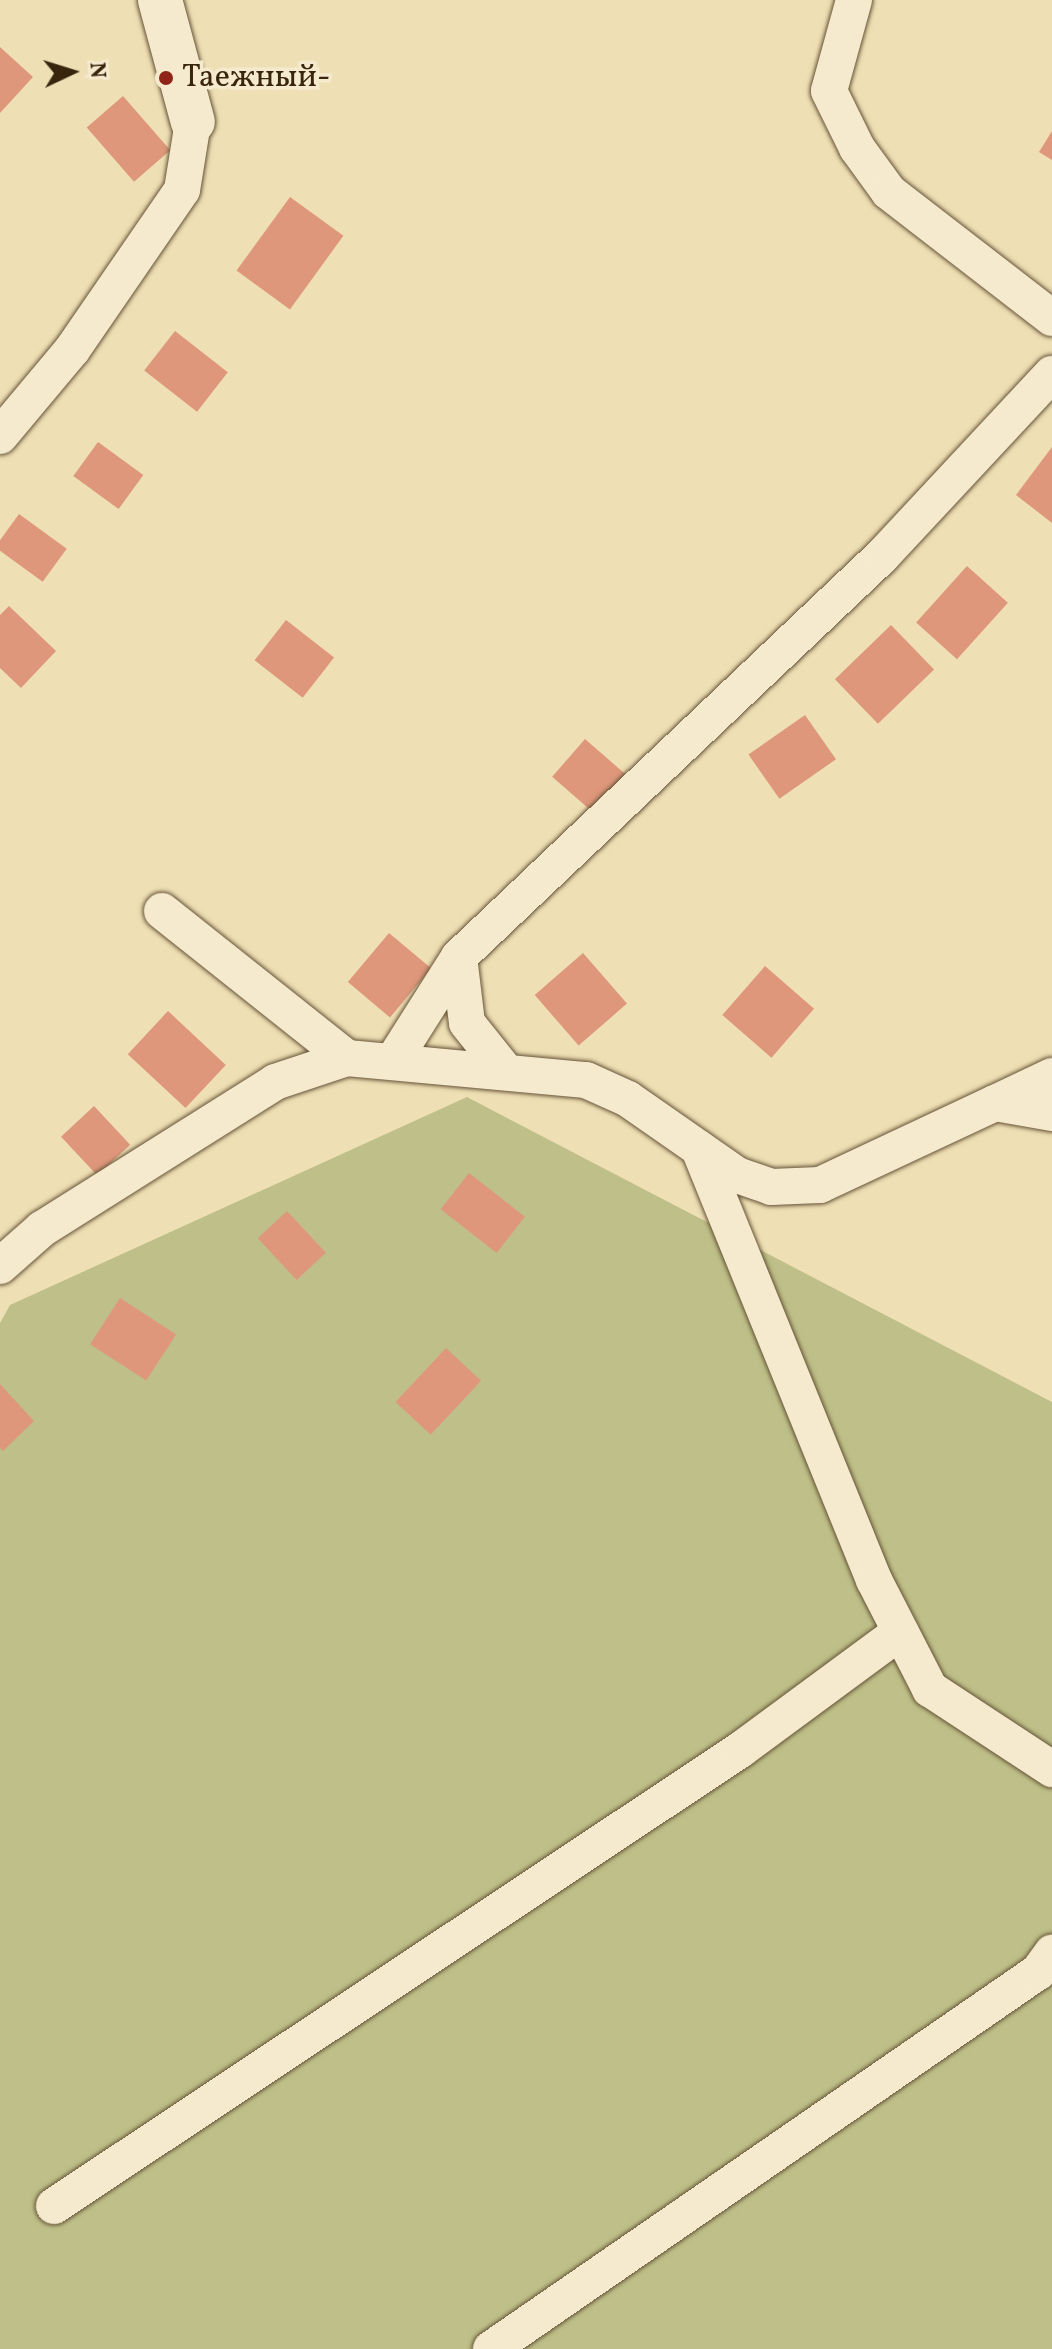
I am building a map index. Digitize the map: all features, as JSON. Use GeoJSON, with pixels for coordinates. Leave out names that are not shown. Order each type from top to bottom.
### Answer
{"type":"FeatureCollection","features":[{"type":"Feature","properties":{"kind":"street"},"geometry":{"type":"LineString","coordinates":[[0,436],[72,350],[182,190],[193,122],[160,0]]}},
{"type":"Feature","properties":{"kind":"street"},"geometry":{"type":"LineString","coordinates":[[854,0],[829,91],[857,148],[889,192],[1052,318]]}},
{"type":"Feature","properties":{"kind":"street"},"geometry":{"type":"LineString","coordinates":[[393,1061],[459,957],[882,556],[1052,374]]}},
{"type":"Feature","properties":{"kind":"street"},"geometry":{"type":"LineString","coordinates":[[162,911],[347,1058]]}},
{"type":"Feature","properties":{"kind":"street"},"geometry":{"type":"LineString","coordinates":[[459,957],[467,1023],[503,1068]]}},
{"type":"Feature","properties":{"kind":"street"},"geometry":{"type":"LineString","coordinates":[[0,1266],[42,1229],[275,1082],[347,1058],[503,1068],[586,1080],[628,1099],[737,1175],[771,1187],[820,1185],[1052,1076]]}},
{"type":"Feature","properties":{"kind":"street"},"geometry":{"type":"LineString","coordinates":[[995,1103],[1052,1113]]}},
{"type":"Feature","properties":{"kind":"street"},"geometry":{"type":"LineString","coordinates":[[699,1148],[900,1632],[930,1689],[1052,1769]]}},
{"type":"Feature","properties":{"kind":"street"},"geometry":{"type":"LineString","coordinates":[[54,2206],[714,1768],[900,1632]]}},
{"type":"Feature","properties":{"kind":"street"},"geometry":{"type":"LineString","coordinates":[[491,2349],[1038,1972],[1052,1953]]}},
{"type":"Feature","properties":{"kind":"green space"},"geometry":{"type":"Polygon","coordinates":[[[467,1097],[1052,1402],[1052,2349],[0,2349],[0,1323],[10,1305],[467,1097]]]}},
{"type":"Feature","properties":{"kind":"building"},"geometry":{"type":"Polygon","coordinates":[[[0,47],[33,77],[0,113],[0,47]]]}},
{"type":"Feature","properties":{"kind":"building"},"geometry":{"type":"Polygon","coordinates":[[[123,96],[170,150],[134,182],[87,127],[123,96]]]}},
{"type":"Feature","properties":{"kind":"building"},"geometry":{"type":"Polygon","coordinates":[[[1052,131],[1052,160],[1039,152],[1052,131]]]}},
{"type":"Feature","properties":{"kind":"building"},"geometry":{"type":"Polygon","coordinates":[[[290,197],[343,236],[290,309],[237,271],[290,197]]]}},
{"type":"Feature","properties":{"kind":"building"},"geometry":{"type":"Polygon","coordinates":[[[175,331],[228,372],[197,412],[144,370],[175,331]]]}},
{"type":"Feature","properties":{"kind":"building"},"geometry":{"type":"Polygon","coordinates":[[[98,442],[143,475],[119,509],[73,476],[98,442]]]}},
{"type":"Feature","properties":{"kind":"building"},"geometry":{"type":"Polygon","coordinates":[[[1052,447],[1052,523],[1016,495],[1052,447]]]}},
{"type":"Feature","properties":{"kind":"building"},"geometry":{"type":"Polygon","coordinates":[[[19,514],[67,549],[43,582],[0,551],[0,540],[19,514]]]}},
{"type":"Feature","properties":{"kind":"building"},"geometry":{"type":"Polygon","coordinates":[[[967,566],[1008,603],[957,659],[916,622],[967,566]]]}},
{"type":"Feature","properties":{"kind":"building"},"geometry":{"type":"Polygon","coordinates":[[[9,606],[56,651],[21,688],[0,668],[0,615],[9,606]]]}},
{"type":"Feature","properties":{"kind":"building"},"geometry":{"type":"Polygon","coordinates":[[[286,620],[334,658],[303,698],[255,660],[286,620]]]}},
{"type":"Feature","properties":{"kind":"building"},"geometry":{"type":"Polygon","coordinates":[[[891,625],[934,670],[878,724],[835,679],[891,625]]]}},
{"type":"Feature","properties":{"kind":"building"},"geometry":{"type":"Polygon","coordinates":[[[805,715],[836,759],[779,799],[748,755],[805,715]]]}},
{"type":"Feature","properties":{"kind":"building"},"geometry":{"type":"Polygon","coordinates":[[[585,739],[628,776],[595,814],[552,777],[585,739]]]}},
{"type":"Feature","properties":{"kind":"building"},"geometry":{"type":"Polygon","coordinates":[[[389,933],[431,968],[390,1017],[348,982],[389,933]]]}},
{"type":"Feature","properties":{"kind":"building"},"geometry":{"type":"Polygon","coordinates":[[[583,953],[627,1004],[579,1046],[535,995],[583,953]]]}},
{"type":"Feature","properties":{"kind":"building"},"geometry":{"type":"Polygon","coordinates":[[[765,966],[814,1009],[771,1058],[722,1015],[765,966]]]}},
{"type":"Feature","properties":{"kind":"building"},"geometry":{"type":"Polygon","coordinates":[[[168,1011],[226,1065],[186,1108],[128,1054],[168,1011]]]}},
{"type":"Feature","properties":{"kind":"building"},"geometry":{"type":"Polygon","coordinates":[[[94,1106],[130,1145],[97,1175],[61,1137],[94,1106]]]}},
{"type":"Feature","properties":{"kind":"building"},"geometry":{"type":"Polygon","coordinates":[[[469,1173],[525,1217],[497,1253],[441,1209],[469,1173]]]}},
{"type":"Feature","properties":{"kind":"building"},"geometry":{"type":"Polygon","coordinates":[[[287,1211],[326,1253],[297,1280],[258,1238],[287,1211]]]}},
{"type":"Feature","properties":{"kind":"building"},"geometry":{"type":"Polygon","coordinates":[[[120,1298],[176,1334],[146,1381],[90,1344],[120,1298]]]}},
{"type":"Feature","properties":{"kind":"building"},"geometry":{"type":"Polygon","coordinates":[[[446,1348],[481,1381],[431,1435],[396,1402],[446,1348]]]}},
{"type":"Feature","properties":{"kind":"building"},"geometry":{"type":"Polygon","coordinates":[[[0,1384],[34,1421],[3,1451],[0,1448],[0,1384]]]}},
{"type":"Feature","properties":{"kind":"place","name":"Таежный-"},"geometry":{"type":"Point","coordinates":[166,78]}}]}
